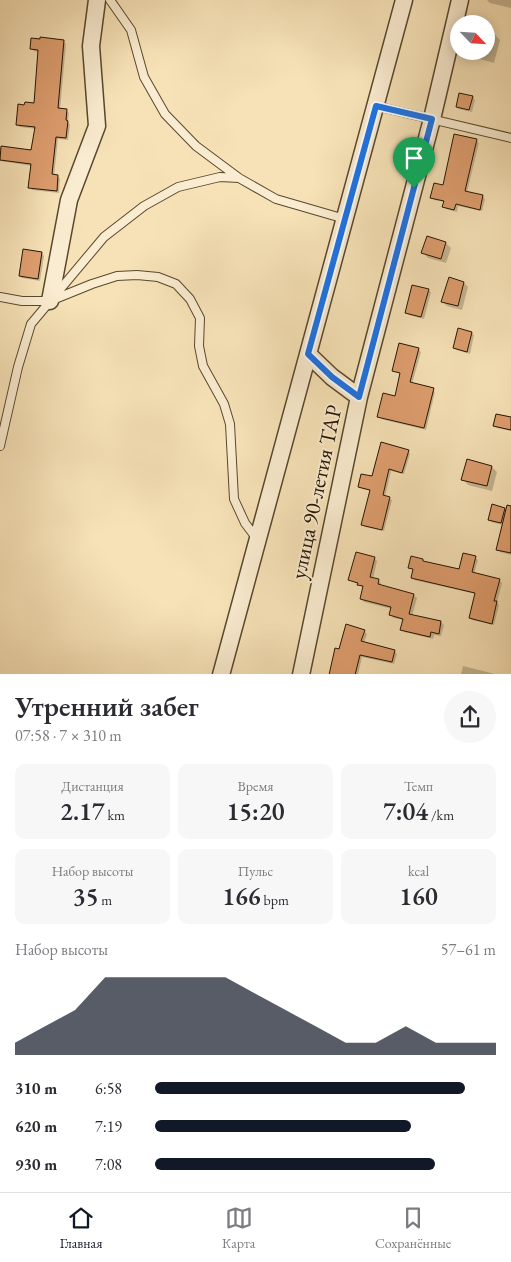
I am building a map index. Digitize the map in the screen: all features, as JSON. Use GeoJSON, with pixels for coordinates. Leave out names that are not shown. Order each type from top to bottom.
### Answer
{"type":"FeatureCollection","features":[{"type":"Feature","properties":{"kind":"street"},"geometry":{"type":"LineString","coordinates":[[50,301],[69,200],[97,126],[91,46],[97,0]]}},
{"type":"Feature","properties":{"kind":"street"},"geometry":{"type":"LineString","coordinates":[[221,674],[404,0]]}},
{"type":"Feature","properties":{"kind":"street","name":"улица 90-летия ТАР"},"geometry":{"type":"LineString","coordinates":[[301,674],[359,397],[432,119],[460,0]]}},
{"type":"Feature","properties":{"kind":"street"},"geometry":{"type":"LineString","coordinates":[[308,354],[332,377],[359,397]]}},
{"type":"Feature","properties":{"kind":"lane"},"geometry":{"type":"LineString","coordinates":[[110,0],[131,30],[144,76],[165,114],[196,146],[239,178],[276,199],[345,219]]}},
{"type":"Feature","properties":{"kind":"lane"},"geometry":{"type":"LineString","coordinates":[[376,106],[511,138]]}},
{"type":"Feature","properties":{"kind":"lane"},"geometry":{"type":"LineString","coordinates":[[0,446],[18,366],[30,324],[104,237],[144,206],[178,187],[220,177],[239,178]]}},
{"type":"Feature","properties":{"kind":"lane"},"geometry":{"type":"LineString","coordinates":[[0,297],[22,301],[50,301],[117,276],[137,275],[158,278],[176,284],[190,299],[200,318],[199,346],[203,366],[224,404],[230,424],[234,499],[245,523],[258,540]]}},
{"type":"Feature","properties":{"kind":"building"},"geometry":{"type":"Polygon","coordinates":[[[40,37],[64,40],[58,108],[67,109],[66,120],[68,121],[66,138],[56,137],[52,174],[58,175],[57,191],[28,188],[31,164],[0,160],[1,146],[31,150],[35,127],[16,125],[18,104],[24,105],[25,102],[34,103],[38,50],[30,49],[31,38],[40,39],[40,37]]]}},
{"type":"Feature","properties":{"kind":"building"},"geometry":{"type":"Polygon","coordinates":[[[459,93],[473,96],[469,110],[456,107],[459,93]]]}},
{"type":"Feature","properties":{"kind":"building"},"geometry":{"type":"Polygon","coordinates":[[[454,134],[477,139],[465,191],[483,195],[480,210],[456,204],[454,210],[442,207],[444,201],[430,198],[434,183],[443,185],[454,134]]]}},
{"type":"Feature","properties":{"kind":"building"},"geometry":{"type":"Polygon","coordinates":[[[427,236],[446,242],[441,259],[421,253],[427,236]]]}},
{"type":"Feature","properties":{"kind":"building"},"geometry":{"type":"Polygon","coordinates":[[[23,249],[42,252],[38,279],[19,276],[23,249]]]}},
{"type":"Feature","properties":{"kind":"building"},"geometry":{"type":"Polygon","coordinates":[[[449,277],[464,282],[458,306],[441,302],[449,277]]]}},
{"type":"Feature","properties":{"kind":"building"},"geometry":{"type":"Polygon","coordinates":[[[412,285],[429,289],[421,317],[405,313],[412,285]]]}},
{"type":"Feature","properties":{"kind":"building"},"geometry":{"type":"Polygon","coordinates":[[[458,328],[472,332],[467,352],[453,348],[458,328]]]}},
{"type":"Feature","properties":{"kind":"building"},"geometry":{"type":"Polygon","coordinates":[[[399,343],[419,348],[410,382],[434,388],[424,428],[377,417],[383,393],[395,396],[400,373],[392,371],[399,343]]]}},
{"type":"Feature","properties":{"kind":"building"},"geometry":{"type":"Polygon","coordinates":[[[496,414],[511,417],[511,430],[493,426],[496,414]]]}},
{"type":"Feature","properties":{"kind":"building"},"geometry":{"type":"Polygon","coordinates":[[[381,442],[409,450],[402,473],[389,469],[383,495],[390,497],[382,530],[361,525],[370,490],[358,487],[361,474],[372,476],[381,442]]]}},
{"type":"Feature","properties":{"kind":"building"},"geometry":{"type":"Polygon","coordinates":[[[467,459],[492,466],[487,486],[461,480],[467,459]]]}},
{"type":"Feature","properties":{"kind":"building"},"geometry":{"type":"Polygon","coordinates":[[[492,504],[505,508],[501,523],[488,520],[492,504]]]}},
{"type":"Feature","properties":{"kind":"building"},"geometry":{"type":"Polygon","coordinates":[[[507,505],[511,506],[511,553],[496,550],[507,505]]]}},
{"type":"Feature","properties":{"kind":"building"},"geometry":{"type":"Polygon","coordinates":[[[356,552],[375,557],[370,577],[379,579],[378,584],[414,594],[409,614],[441,621],[439,634],[431,632],[430,637],[400,630],[403,619],[389,615],[391,607],[360,599],[363,586],[348,580],[356,552]]]}},
{"type":"Feature","properties":{"kind":"building"},"geometry":{"type":"Polygon","coordinates":[[[463,553],[476,556],[472,572],[500,579],[494,601],[497,601],[492,624],[469,618],[475,593],[411,578],[413,569],[408,568],[411,556],[423,559],[423,561],[459,569],[463,553]]]}},
{"type":"Feature","properties":{"kind":"building"},"geometry":{"type":"Polygon","coordinates":[[[346,624],[365,630],[361,641],[395,650],[392,662],[360,655],[355,674],[329,674],[335,648],[339,649],[346,624]]]}},
{"type":"Feature","properties":{"kind":"route"},"geometry":{"type":"LineString","coordinates":[[376,106],[432,119],[414,188],[359,397],[332,377],[308,354],[376,106]]}}]}
